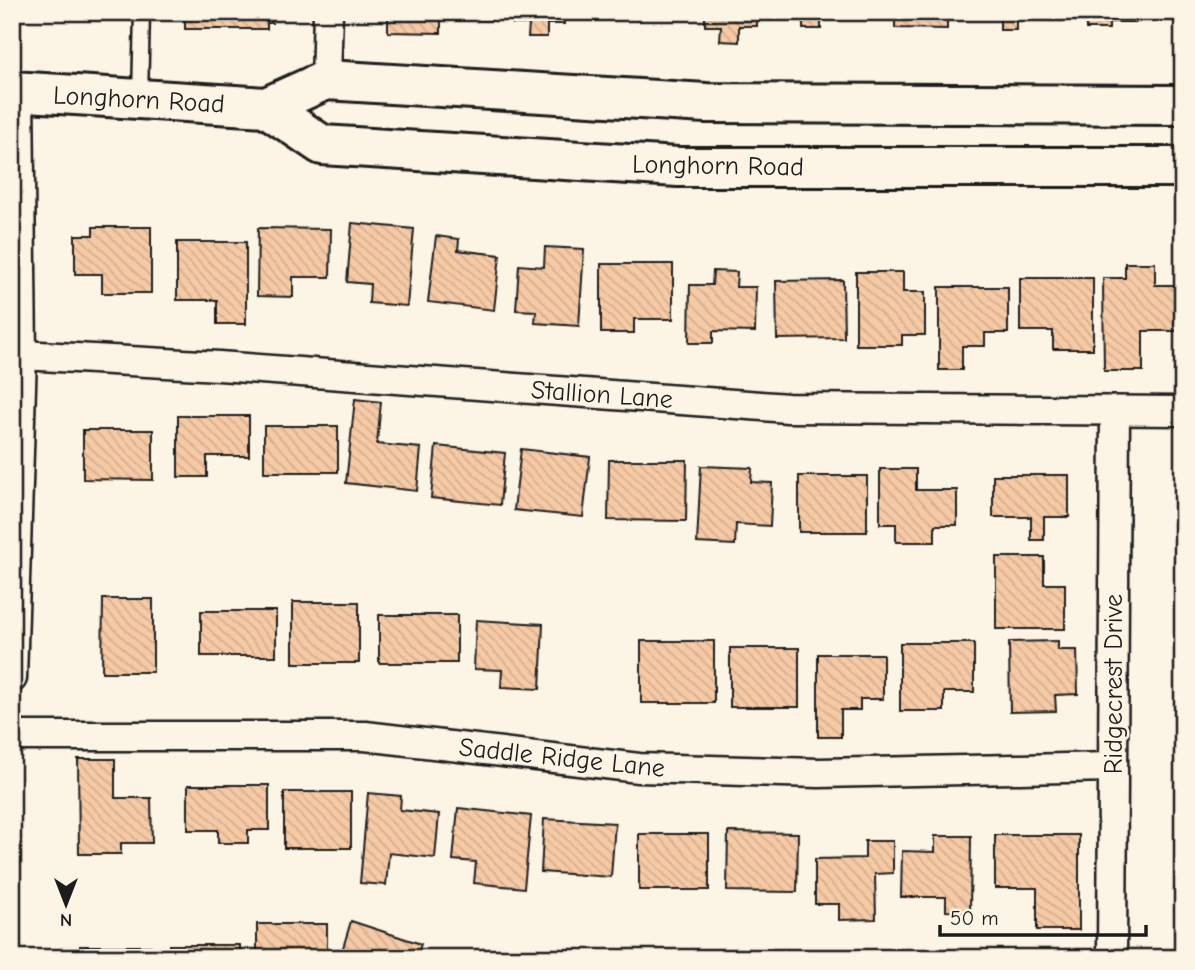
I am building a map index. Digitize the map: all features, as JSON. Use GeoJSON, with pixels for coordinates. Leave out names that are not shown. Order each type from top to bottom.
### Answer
{"type":"FeatureCollection","features":[{"type":"Feature","properties":{"kind":"main road","name":"Longhorn Road"},"geometry":{"type":"LineString","coordinates":[[15,91],[266,107],[326,80],[706,103],[1183,105]]}},
{"type":"Feature","properties":{"kind":"main road","name":"Longhorn Road"},"geometry":{"type":"LineString","coordinates":[[266,107],[322,145],[678,167],[1183,167]]}},
{"type":"Feature","properties":{"kind":"street"},"geometry":{"type":"LineString","coordinates":[[326,80],[328,12]]}},
{"type":"Feature","properties":{"kind":"street"},"geometry":{"type":"LineString","coordinates":[[12,678],[22,355],[15,91]]}},
{"type":"Feature","properties":{"kind":"street","name":"Stallion Lane"},"geometry":{"type":"LineString","coordinates":[[22,355],[219,366],[788,408],[1183,411]]}},
{"type":"Feature","properties":{"kind":"street","name":"Ridgecrest Drive"},"geometry":{"type":"LineString","coordinates":[[1112,958],[1115,411]]}},
{"type":"Feature","properties":{"kind":"street","name":"Saddle Ridge Lane"},"geometry":{"type":"LineString","coordinates":[[12,736],[365,736],[639,768],[819,773],[1112,767]]}},
{"type":"Feature","properties":{"kind":"lane"},"geometry":{"type":"LineString","coordinates":[[140,99],[142,12]]}},
{"type":"Feature","properties":{"kind":"building"},"geometry":{"type":"Polygon","coordinates":[[[272,12],[272,23],[267,23],[267,29],[185,29],[185,13],[272,12]]]}},
{"type":"Feature","properties":{"kind":"building"},"geometry":{"type":"Polygon","coordinates":[[[388,12],[441,12],[441,33],[388,32],[388,12]]]}},
{"type":"Feature","properties":{"kind":"building"},"geometry":{"type":"Polygon","coordinates":[[[448,12],[501,12],[501,20],[448,19],[448,12]]]}},
{"type":"Feature","properties":{"kind":"building"},"geometry":{"type":"Polygon","coordinates":[[[513,12],[564,12],[564,24],[547,24],[547,37],[528,37],[529,24],[513,24],[513,12]]]}},
{"type":"Feature","properties":{"kind":"building"},"geometry":{"type":"Polygon","coordinates":[[[576,12],[628,12],[628,17],[576,16],[576,12]]]}},
{"type":"Feature","properties":{"kind":"building"},"geometry":{"type":"Polygon","coordinates":[[[705,12],[757,12],[757,26],[739,26],[739,42],[720,41],[721,26],[705,26],[705,12]]]}},
{"type":"Feature","properties":{"kind":"building"},"geometry":{"type":"Polygon","coordinates":[[[769,12],[821,12],[821,29],[803,29],[803,14],[769,12]]]}},
{"type":"Feature","properties":{"kind":"building"},"geometry":{"type":"Polygon","coordinates":[[[895,12],[947,12],[947,29],[895,28],[895,12]]]}},
{"type":"Feature","properties":{"kind":"building"},"geometry":{"type":"Polygon","coordinates":[[[963,12],[1016,12],[1016,30],[1000,30],[1000,18],[963,18],[963,12]]]}},
{"type":"Feature","properties":{"kind":"building"},"geometry":{"type":"Polygon","coordinates":[[[1027,12],[1079,12],[1079,21],[1027,20],[1027,12]]]}},
{"type":"Feature","properties":{"kind":"building"},"geometry":{"type":"Polygon","coordinates":[[[1086,12],[1139,12],[1139,22],[1109,22],[1109,29],[1086,29],[1086,12]]]}},
{"type":"Feature","properties":{"kind":"building"},"geometry":{"type":"Polygon","coordinates":[[[352,223],[414,229],[407,306],[369,303],[370,284],[347,282],[352,223]]]}},
{"type":"Feature","properties":{"kind":"building"},"geometry":{"type":"Polygon","coordinates":[[[93,227],[151,227],[151,293],[102,293],[102,274],[75,274],[75,235],[93,235],[93,227]]]}},
{"type":"Feature","properties":{"kind":"building"},"geometry":{"type":"Polygon","coordinates":[[[258,228],[331,229],[330,277],[293,277],[293,297],[257,296],[258,228]]]}},
{"type":"Feature","properties":{"kind":"building"},"geometry":{"type":"Polygon","coordinates":[[[436,236],[459,239],[458,250],[500,255],[494,310],[428,302],[436,236]]]}},
{"type":"Feature","properties":{"kind":"building"},"geometry":{"type":"Polygon","coordinates":[[[177,242],[246,242],[246,324],[217,324],[217,300],[177,300],[177,242]]]}},
{"type":"Feature","properties":{"kind":"building"},"geometry":{"type":"Polygon","coordinates":[[[545,247],[584,249],[579,326],[535,323],[536,311],[516,310],[519,265],[544,267],[545,247]]]}},
{"type":"Feature","properties":{"kind":"building"},"geometry":{"type":"Polygon","coordinates":[[[1125,263],[1155,263],[1155,285],[1177,285],[1177,331],[1143,331],[1143,371],[1104,371],[1103,278],[1125,278],[1125,263]]]}},
{"type":"Feature","properties":{"kind":"building"},"geometry":{"type":"Polygon","coordinates":[[[601,264],[673,264],[673,319],[634,319],[634,333],[601,333],[601,264]]]}},
{"type":"Feature","properties":{"kind":"building"},"geometry":{"type":"Polygon","coordinates":[[[713,271],[737,272],[736,287],[756,287],[755,332],[713,331],[713,343],[689,343],[690,285],[712,285],[713,271]]]}},
{"type":"Feature","properties":{"kind":"building"},"geometry":{"type":"Polygon","coordinates":[[[856,272],[903,272],[903,292],[925,292],[925,335],[902,335],[902,345],[856,345],[856,272]]]}},
{"type":"Feature","properties":{"kind":"building"},"geometry":{"type":"Polygon","coordinates":[[[1020,278],[1093,278],[1093,349],[1053,349],[1053,331],[1020,331],[1020,278]]]}},
{"type":"Feature","properties":{"kind":"building"},"geometry":{"type":"Polygon","coordinates":[[[843,280],[844,338],[777,339],[776,281],[843,280]]]}},
{"type":"Feature","properties":{"kind":"building"},"geometry":{"type":"Polygon","coordinates":[[[939,287],[1008,287],[1008,333],[985,333],[985,346],[962,346],[962,370],[939,370],[939,287]]]}},
{"type":"Feature","properties":{"kind":"building"},"geometry":{"type":"Polygon","coordinates":[[[355,399],[381,402],[377,444],[421,448],[417,491],[346,483],[355,399]]]}},
{"type":"Feature","properties":{"kind":"building"},"geometry":{"type":"Polygon","coordinates":[[[178,416],[249,416],[249,456],[207,456],[207,477],[178,477],[178,416]]]}},
{"type":"Feature","properties":{"kind":"building"},"geometry":{"type":"Polygon","coordinates":[[[264,426],[338,426],[338,472],[264,472],[264,426]]]}},
{"type":"Feature","properties":{"kind":"building"},"geometry":{"type":"Polygon","coordinates":[[[83,430],[153,430],[153,480],[83,479],[83,430]]]}},
{"type":"Feature","properties":{"kind":"building"},"geometry":{"type":"Polygon","coordinates":[[[436,446],[505,453],[500,505],[431,498],[436,446]]]}},
{"type":"Feature","properties":{"kind":"building"},"geometry":{"type":"Polygon","coordinates":[[[521,449],[590,457],[583,517],[514,510],[521,449]]]}},
{"type":"Feature","properties":{"kind":"building"},"geometry":{"type":"Polygon","coordinates":[[[609,460],[687,460],[686,521],[608,520],[609,460]]]}},
{"type":"Feature","properties":{"kind":"building"},"geometry":{"type":"Polygon","coordinates":[[[701,466],[752,468],[751,482],[772,483],[770,526],[736,524],[735,545],[697,543],[701,466]]]}},
{"type":"Feature","properties":{"kind":"building"},"geometry":{"type":"Polygon","coordinates":[[[880,469],[916,469],[916,490],[957,490],[957,525],[935,525],[935,542],[896,542],[896,524],[880,524],[880,469]]]}},
{"type":"Feature","properties":{"kind":"building"},"geometry":{"type":"Polygon","coordinates":[[[1177,469],[1183,469],[1183,548],[1177,548],[1177,469]]]}},
{"type":"Feature","properties":{"kind":"building"},"geometry":{"type":"Polygon","coordinates":[[[993,475],[1069,475],[1069,517],[1044,517],[1044,540],[1031,540],[1031,517],[993,517],[993,475]]]}},
{"type":"Feature","properties":{"kind":"building"},"geometry":{"type":"Polygon","coordinates":[[[799,476],[867,476],[867,532],[799,532],[799,476]]]}},
{"type":"Feature","properties":{"kind":"building"},"geometry":{"type":"Polygon","coordinates":[[[996,557],[1044,557],[1044,584],[1065,584],[1065,629],[996,629],[996,557]]]}},
{"type":"Feature","properties":{"kind":"building"},"geometry":{"type":"Polygon","coordinates":[[[103,599],[153,599],[153,672],[102,672],[103,599]]]}},
{"type":"Feature","properties":{"kind":"building"},"geometry":{"type":"Polygon","coordinates":[[[293,602],[359,602],[359,663],[293,663],[293,602]]]}},
{"type":"Feature","properties":{"kind":"building"},"geometry":{"type":"Polygon","coordinates":[[[201,611],[276,611],[276,656],[201,656],[201,611]]]}},
{"type":"Feature","properties":{"kind":"building"},"geometry":{"type":"Polygon","coordinates":[[[379,615],[457,615],[457,663],[379,663],[379,615]]]}},
{"type":"Feature","properties":{"kind":"building"},"geometry":{"type":"Polygon","coordinates":[[[476,620],[543,624],[540,689],[501,687],[502,670],[474,669],[476,620]]]}},
{"type":"Feature","properties":{"kind":"building"},"geometry":{"type":"Polygon","coordinates":[[[641,641],[714,641],[714,703],[641,703],[641,641]]]}},
{"type":"Feature","properties":{"kind":"building"},"geometry":{"type":"Polygon","coordinates":[[[1058,641],[1058,650],[1077,650],[1078,694],[1055,695],[1056,711],[1010,712],[1009,642],[1058,641]]]}},
{"type":"Feature","properties":{"kind":"building"},"geometry":{"type":"Polygon","coordinates":[[[900,643],[974,643],[974,692],[944,692],[944,711],[900,711],[900,643]]]}},
{"type":"Feature","properties":{"kind":"building"},"geometry":{"type":"Polygon","coordinates":[[[730,648],[799,648],[799,707],[730,707],[730,648]]]}},
{"type":"Feature","properties":{"kind":"building"},"geometry":{"type":"Polygon","coordinates":[[[818,654],[883,654],[883,699],[860,699],[860,710],[841,710],[841,737],[818,737],[818,654]]]}},
{"type":"Feature","properties":{"kind":"building"},"geometry":{"type":"Polygon","coordinates":[[[78,759],[115,759],[115,798],[151,798],[152,843],[121,843],[121,854],[79,854],[78,759]]]}},
{"type":"Feature","properties":{"kind":"building"},"geometry":{"type":"Polygon","coordinates":[[[188,785],[269,785],[269,830],[248,830],[248,843],[218,843],[218,830],[188,830],[188,785]]]}},
{"type":"Feature","properties":{"kind":"building"},"geometry":{"type":"Polygon","coordinates":[[[284,792],[351,792],[351,848],[284,848],[284,792]]]}},
{"type":"Feature","properties":{"kind":"building"},"geometry":{"type":"Polygon","coordinates":[[[368,793],[401,796],[400,810],[439,814],[435,858],[389,853],[386,885],[360,883],[368,793]]]}},
{"type":"Feature","properties":{"kind":"building"},"geometry":{"type":"Polygon","coordinates":[[[458,808],[531,816],[524,888],[474,883],[476,862],[453,860],[458,808]]]}},
{"type":"Feature","properties":{"kind":"building"},"geometry":{"type":"Polygon","coordinates":[[[544,819],[615,823],[611,877],[541,872],[544,819]]]}},
{"type":"Feature","properties":{"kind":"building"},"geometry":{"type":"Polygon","coordinates":[[[728,832],[798,833],[797,892],[727,891],[728,832]]]}},
{"type":"Feature","properties":{"kind":"building"},"geometry":{"type":"Polygon","coordinates":[[[639,834],[709,834],[709,890],[639,890],[639,834]]]}},
{"type":"Feature","properties":{"kind":"building"},"geometry":{"type":"Polygon","coordinates":[[[995,835],[1079,835],[1079,930],[1037,930],[1037,888],[995,888],[995,835]]]}},
{"type":"Feature","properties":{"kind":"building"},"geometry":{"type":"Polygon","coordinates":[[[935,836],[971,836],[970,912],[946,911],[946,897],[901,897],[902,851],[935,852],[935,836]]]}},
{"type":"Feature","properties":{"kind":"building"},"geometry":{"type":"Polygon","coordinates":[[[865,841],[893,841],[893,873],[875,874],[876,919],[839,920],[839,904],[815,904],[815,859],[865,858],[865,841]]]}},
{"type":"Feature","properties":{"kind":"building"},"geometry":{"type":"Polygon","coordinates":[[[351,921],[421,944],[416,958],[340,958],[351,921]]]}},
{"type":"Feature","properties":{"kind":"building"},"geometry":{"type":"Polygon","coordinates":[[[257,924],[327,924],[327,958],[257,958],[257,924]]]}},
{"type":"Feature","properties":{"kind":"building"},"geometry":{"type":"Polygon","coordinates":[[[169,945],[240,945],[240,958],[169,958],[169,945]]]}},
{"type":"Feature","properties":{"kind":"building"},"geometry":{"type":"Polygon","coordinates":[[[80,946],[151,946],[151,958],[80,958],[80,946]]]}}]}
